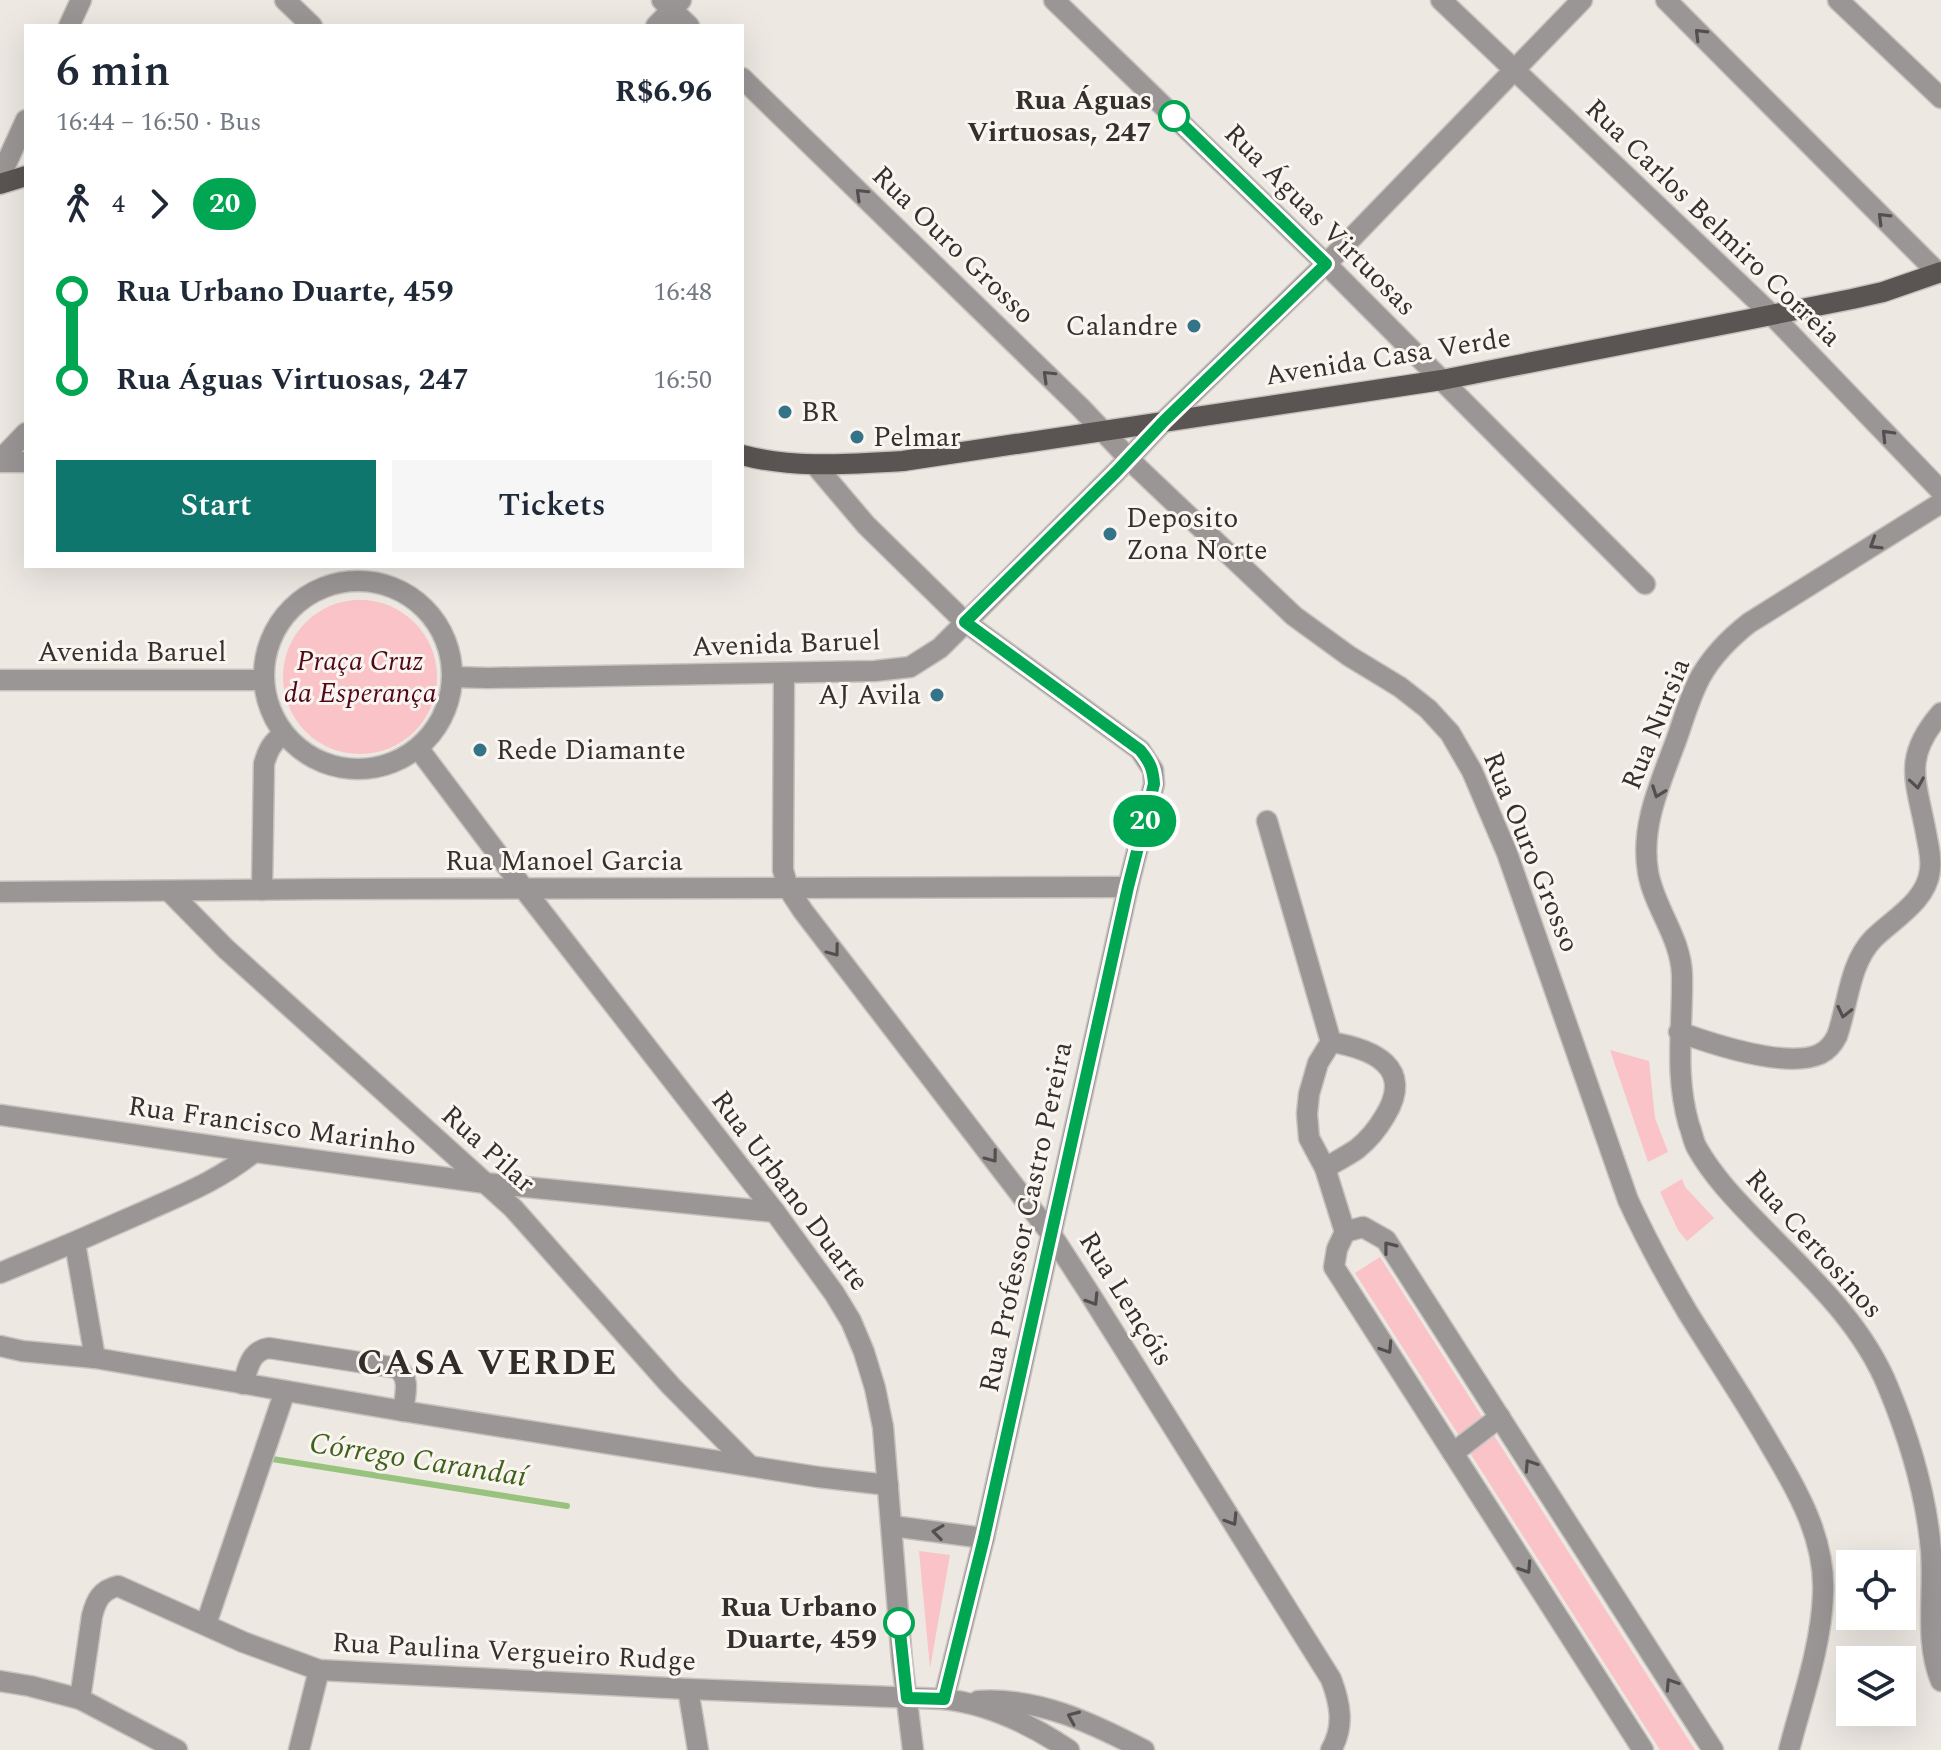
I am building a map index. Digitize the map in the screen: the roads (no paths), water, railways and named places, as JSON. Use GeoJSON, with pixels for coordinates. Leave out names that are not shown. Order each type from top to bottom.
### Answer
{"type":"FeatureCollection","features":[{"type":"Feature","properties":{"kind":"main road"},"geometry":{"type":"LineString","coordinates":[[0,184],[24,177]]}},
{"type":"Feature","properties":{"kind":"main road","name":"Avenida Casa Verde"},"geometry":{"type":"LineString","coordinates":[[744,455],[816,466],[903,461],[1442,380],[1883,292],[1940,272]]}},
{"type":"Feature","properties":{"kind":"street"},"geometry":{"type":"LineString","coordinates":[[70,24],[81,0]]}},
{"type":"Feature","properties":{"kind":"street"},"geometry":{"type":"LineString","coordinates":[[285,0],[310,24]]}},
{"type":"Feature","properties":{"kind":"street","name":"Rua Águas Virtuosas"},"geometry":{"type":"LineString","coordinates":[[1054,0],[1326,264],[1645,584]]}},
{"type":"Feature","properties":{"kind":"street","name":"Rua Carlos Belmiro Correia"},"geometry":{"type":"LineString","coordinates":[[1441,0],[1772,315],[1941,491]]}},
{"type":"Feature","properties":{"kind":"street","name":"Avenida Baruel"},"geometry":{"type":"LineString","coordinates":[[453,677],[784,673],[910,667],[940,648],[1164,421],[1326,264],[1582,0]]}},
{"type":"Feature","properties":{"kind":"street"},"geometry":{"type":"LineString","coordinates":[[1666,0],[1940,272]]}},
{"type":"Feature","properties":{"kind":"street"},"geometry":{"type":"LineString","coordinates":[[1838,0],[1941,98]]}},
{"type":"Feature","properties":{"kind":"street"},"geometry":{"type":"LineString","coordinates":[[657,24],[672,3],[688,24]]}},
{"type":"Feature","properties":{"kind":"street","name":"Rua Ouro Grosso"},"geometry":{"type":"LineString","coordinates":[[744,80],[1294,616],[1349,656],[1400,687],[1428,709],[1450,733],[1472,771],[1507,853],[1628,1200],[1688,1313],[1795,1487],[1814,1529],[1823,1594],[1815,1648],[1789,1750]]}},
{"type":"Feature","properties":{"kind":"street"},"geometry":{"type":"LineString","coordinates":[[0,177],[24,124]]}},
{"type":"Feature","properties":{"kind":"street"},"geometry":{"type":"LineString","coordinates":[[0,461],[24,435]]}},
{"type":"Feature","properties":{"kind":"street"},"geometry":{"type":"LineString","coordinates":[[0,461],[24,462]]}},
{"type":"Feature","properties":{"kind":"street"},"geometry":{"type":"LineString","coordinates":[[816,466],[866,525],[965,622]]}},
{"type":"Feature","properties":{"kind":"street","name":"Rua Nursia"},"geometry":{"type":"LineString","coordinates":[[1679,1032],[1681,957],[1648,874],[1646,839],[1652,807],[1701,677],[1729,639],[1749,623],[1941,503]]}},
{"type":"Feature","properties":{"kind":"street"},"geometry":{"type":"LineString","coordinates":[[359,573],[415,599],[436,620],[449,647],[453,677],[449,704],[437,728],[418,748],[392,763],[363,769],[333,766],[306,754],[284,734],[269,708],[263,680],[265,654],[274,630],[289,610],[309,594],[359,573]]}},
{"type":"Feature","properties":{"kind":"street","name":"Rua Professor Castro Pereira"},"geometry":{"type":"LineString","coordinates":[[944,1699],[984,1538],[1128,887],[1154,784],[1153,770],[1140,750],[965,622]]}},
{"type":"Feature","properties":{"kind":"street","name":"Rua Lençóis"},"geometry":{"type":"LineString","coordinates":[[784,673],[783,870],[788,888],[1051,1234],[1331,1679],[1337,1696],[1340,1726],[1331,1750]]}},
{"type":"Feature","properties":{"kind":"street","name":"Avenida Baruel"},"geometry":{"type":"LineString","coordinates":[[0,680],[263,680]]}},
{"type":"Feature","properties":{"kind":"street"},"geometry":{"type":"LineString","coordinates":[[1679,1032],[1715,1045],[1791,1058],[1810,1057],[1832,1045],[1864,950],[1917,899],[1931,871],[1914,772],[1916,751],[1925,732],[1941,713]]}},
{"type":"Feature","properties":{"kind":"street"},"geometry":{"type":"LineString","coordinates":[[262,890],[264,764],[269,749],[284,734]]}},
{"type":"Feature","properties":{"kind":"street","name":"Rua Urbano Duarte"},"geometry":{"type":"LineString","coordinates":[[418,748],[775,1212],[834,1293],[856,1331],[875,1388],[883,1427],[902,1661],[913,1750]]}},
{"type":"Feature","properties":{"kind":"street"},"geometry":{"type":"LineString","coordinates":[[1267,821],[1331,1042],[1318,1063],[1307,1114],[1309,1138],[1325,1168],[1345,1232],[1337,1249],[1334,1267],[1643,1750]]}},
{"type":"Feature","properties":{"kind":"street","name":"Rua Manoel Garcia"},"geometry":{"type":"LineString","coordinates":[[0,892],[1128,887]]}},
{"type":"Feature","properties":{"kind":"street","name":"Rua Pilar"},"geometry":{"type":"LineString","coordinates":[[170,892],[226,949],[513,1208],[671,1386],[750,1466]]}},
{"type":"Feature","properties":{"kind":"street","name":"Rua Certosinos"},"geometry":{"type":"LineString","coordinates":[[1679,1032],[1680,1072],[1686,1112],[1696,1146],[1723,1187],[1838,1305],[1861,1335],[1901,1418],[1920,1477],[1928,1517],[1932,1554],[1934,1664],[1941,1681]]}},
{"type":"Feature","properties":{"kind":"street"},"geometry":{"type":"LineString","coordinates":[[1325,1168],[1358,1148],[1376,1128],[1392,1104],[1395,1084],[1393,1074],[1377,1055],[1331,1042]]}},
{"type":"Feature","properties":{"kind":"street","name":"Rua Francisco Marinho"},"geometry":{"type":"LineString","coordinates":[[0,1115],[485,1183],[775,1212]]}},
{"type":"Feature","properties":{"kind":"street"},"geometry":{"type":"LineString","coordinates":[[0,1273],[212,1182],[254,1152]]}},
{"type":"Feature","properties":{"kind":"street"},"geometry":{"type":"LineString","coordinates":[[1345,1232],[1363,1227],[1386,1240],[1713,1750]]}},
{"type":"Feature","properties":{"kind":"street"},"geometry":{"type":"LineString","coordinates":[[75,1243],[95,1358]]}},
{"type":"Feature","properties":{"kind":"street"},"geometry":{"type":"LineString","coordinates":[[0,1346],[95,1358],[403,1411],[888,1485]]}},
{"type":"Feature","properties":{"kind":"street"},"geometry":{"type":"LineString","coordinates":[[243,1384],[251,1359],[256,1353],[269,1348],[397,1368],[407,1381],[403,1411]]}},
{"type":"Feature","properties":{"kind":"street"},"geometry":{"type":"LineString","coordinates":[[206,1624],[285,1391]]}},
{"type":"Feature","properties":{"kind":"street"},"geometry":{"type":"LineString","coordinates":[[1453,1453],[1500,1417]]}},
{"type":"Feature","properties":{"kind":"street"},"geometry":{"type":"LineString","coordinates":[[892,1526],[984,1538]]}},
{"type":"Feature","properties":{"kind":"street","name":"Rua Paulina Vergueiro Rudge"},"geometry":{"type":"LineString","coordinates":[[80,1699],[95,1603],[108,1588],[118,1586],[255,1647],[319,1670],[967,1701]]}},
{"type":"Feature","properties":{"kind":"street"},"geometry":{"type":"LineString","coordinates":[[299,1750],[319,1670]]}},
{"type":"Feature","properties":{"kind":"street"},"geometry":{"type":"LineString","coordinates":[[0,1681],[80,1699],[177,1750]]}},
{"type":"Feature","properties":{"kind":"street"},"geometry":{"type":"LineString","coordinates":[[688,1689],[698,1750]]}},
{"type":"Feature","properties":{"kind":"street"},"geometry":{"type":"LineString","coordinates":[[967,1701],[1018,1721],[1069,1750]]}},
{"type":"Feature","properties":{"kind":"street"},"geometry":{"type":"LineString","coordinates":[[967,1701],[1015,1701],[1039,1705],[1144,1750]]}},
{"type":"Feature","properties":{"kind":"waterway","name":"Córrego Carandaí"},"geometry":{"type":"LineString","coordinates":[[266,1458],[567,1506]]}},
{"type":"Feature","properties":{"kind":"place","name":"Rua Águas Virtuosas, 247"},"geometry":{"type":"Point","coordinates":[1174,116]}},
{"type":"Feature","properties":{"kind":"place","name":"Calandre"},"geometry":{"type":"Point","coordinates":[1194,326]}},
{"type":"Feature","properties":{"kind":"place","name":"BR"},"geometry":{"type":"Point","coordinates":[785,412]}},
{"type":"Feature","properties":{"kind":"place","name":"Pelmar"},"geometry":{"type":"Point","coordinates":[857,437]}},
{"type":"Feature","properties":{"kind":"place","name":"Deposito Zona Norte"},"geometry":{"type":"Point","coordinates":[1110,534]}},
{"type":"Feature","properties":{"kind":"place","name":"AJ Avila"},"geometry":{"type":"Point","coordinates":[937,695]}},
{"type":"Feature","properties":{"kind":"place","name":"Rede Diamante"},"geometry":{"type":"Point","coordinates":[480,750]}},
{"type":"Feature","properties":{"kind":"place","name":"Rua Urbano Duarte, 459"},"geometry":{"type":"Point","coordinates":[899,1623]}},
{"type":"Feature","properties":{"kind":"district","name":"CASA VERDE"},"geometry":{"type":"Point","coordinates":[488,1363]}},
{"type":"Feature","properties":{"kind":"park label","name":"Praça Cruz da Esperança"},"geometry":{"type":"Point","coordinates":[360,677]}}]}
